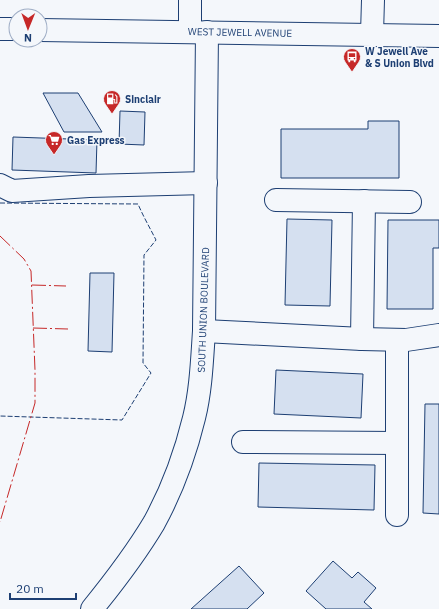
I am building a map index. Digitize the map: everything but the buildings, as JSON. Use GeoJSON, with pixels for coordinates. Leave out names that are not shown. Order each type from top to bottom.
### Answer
{"type":"FeatureCollection","features":[{"type":"Feature","properties":{"kind":"main road","name":"SOUTH UNION BOULEVARD"},"geometry":{"type":"LineString","coordinates":[[92,609],[129,560],[154,523],[177,476],[194,417],[200,376],[204,331],[206,183],[198,32],[190,0]]}},
{"type":"Feature","properties":{"kind":"main road"},"geometry":{"type":"LineString","coordinates":[[372,34],[373,0]]}},
{"type":"Feature","properties":{"kind":"main road","name":"WEST JEWELL AVENUE"},"geometry":{"type":"LineString","coordinates":[[48,30],[439,36]]}},
{"type":"Feature","properties":{"kind":"main road"},"geometry":{"type":"LineString","coordinates":[[0,185],[12,191],[89,186],[206,183]]}},
{"type":"Feature","properties":{"kind":"main road"},"geometry":{"type":"LineString","coordinates":[[276,200],[410,202]]}},
{"type":"Feature","properties":{"kind":"main road"},"geometry":{"type":"LineString","coordinates":[[362,339],[364,201]]}},
{"type":"Feature","properties":{"kind":"main road"},"geometry":{"type":"LineString","coordinates":[[204,331],[397,340],[439,335]]}},
{"type":"Feature","properties":{"kind":"main road"},"geometry":{"type":"LineString","coordinates":[[397,340],[397,515]]}},
{"type":"Feature","properties":{"kind":"main road"},"geometry":{"type":"LineString","coordinates":[[243,442],[397,443]]}},
{"type":"Feature","properties":{"kind":"fence"},"geometry":{"type":"LineString","coordinates":[[0,203],[138,204],[156,240],[144,255],[143,363],[151,373],[122,420],[0,416]]}},
{"type":"Feature","properties":{"kind":"power"},"geometry":{"type":"LineString","coordinates":[[0,236],[24,259],[31,271],[35,370],[35,403],[0,522]]}},
{"type":"Feature","properties":{"kind":"power"},"geometry":{"type":"LineString","coordinates":[[32,285],[66,286]]}},
{"type":"Feature","properties":{"kind":"power"},"geometry":{"type":"LineString","coordinates":[[33,328],[68,329]]}},
{"type":"Feature","properties":{"kind":"place","name":"W Jewell Ave & S Union Blvd"},"geometry":{"type":"Point","coordinates":[352,72]}},
{"type":"Feature","properties":{"kind":"place","name":"Sinclair"},"geometry":{"type":"Point","coordinates":[112,114]}},
{"type":"Feature","properties":{"kind":"place","name":"Gas Express"},"geometry":{"type":"Point","coordinates":[54,155]}}]}
